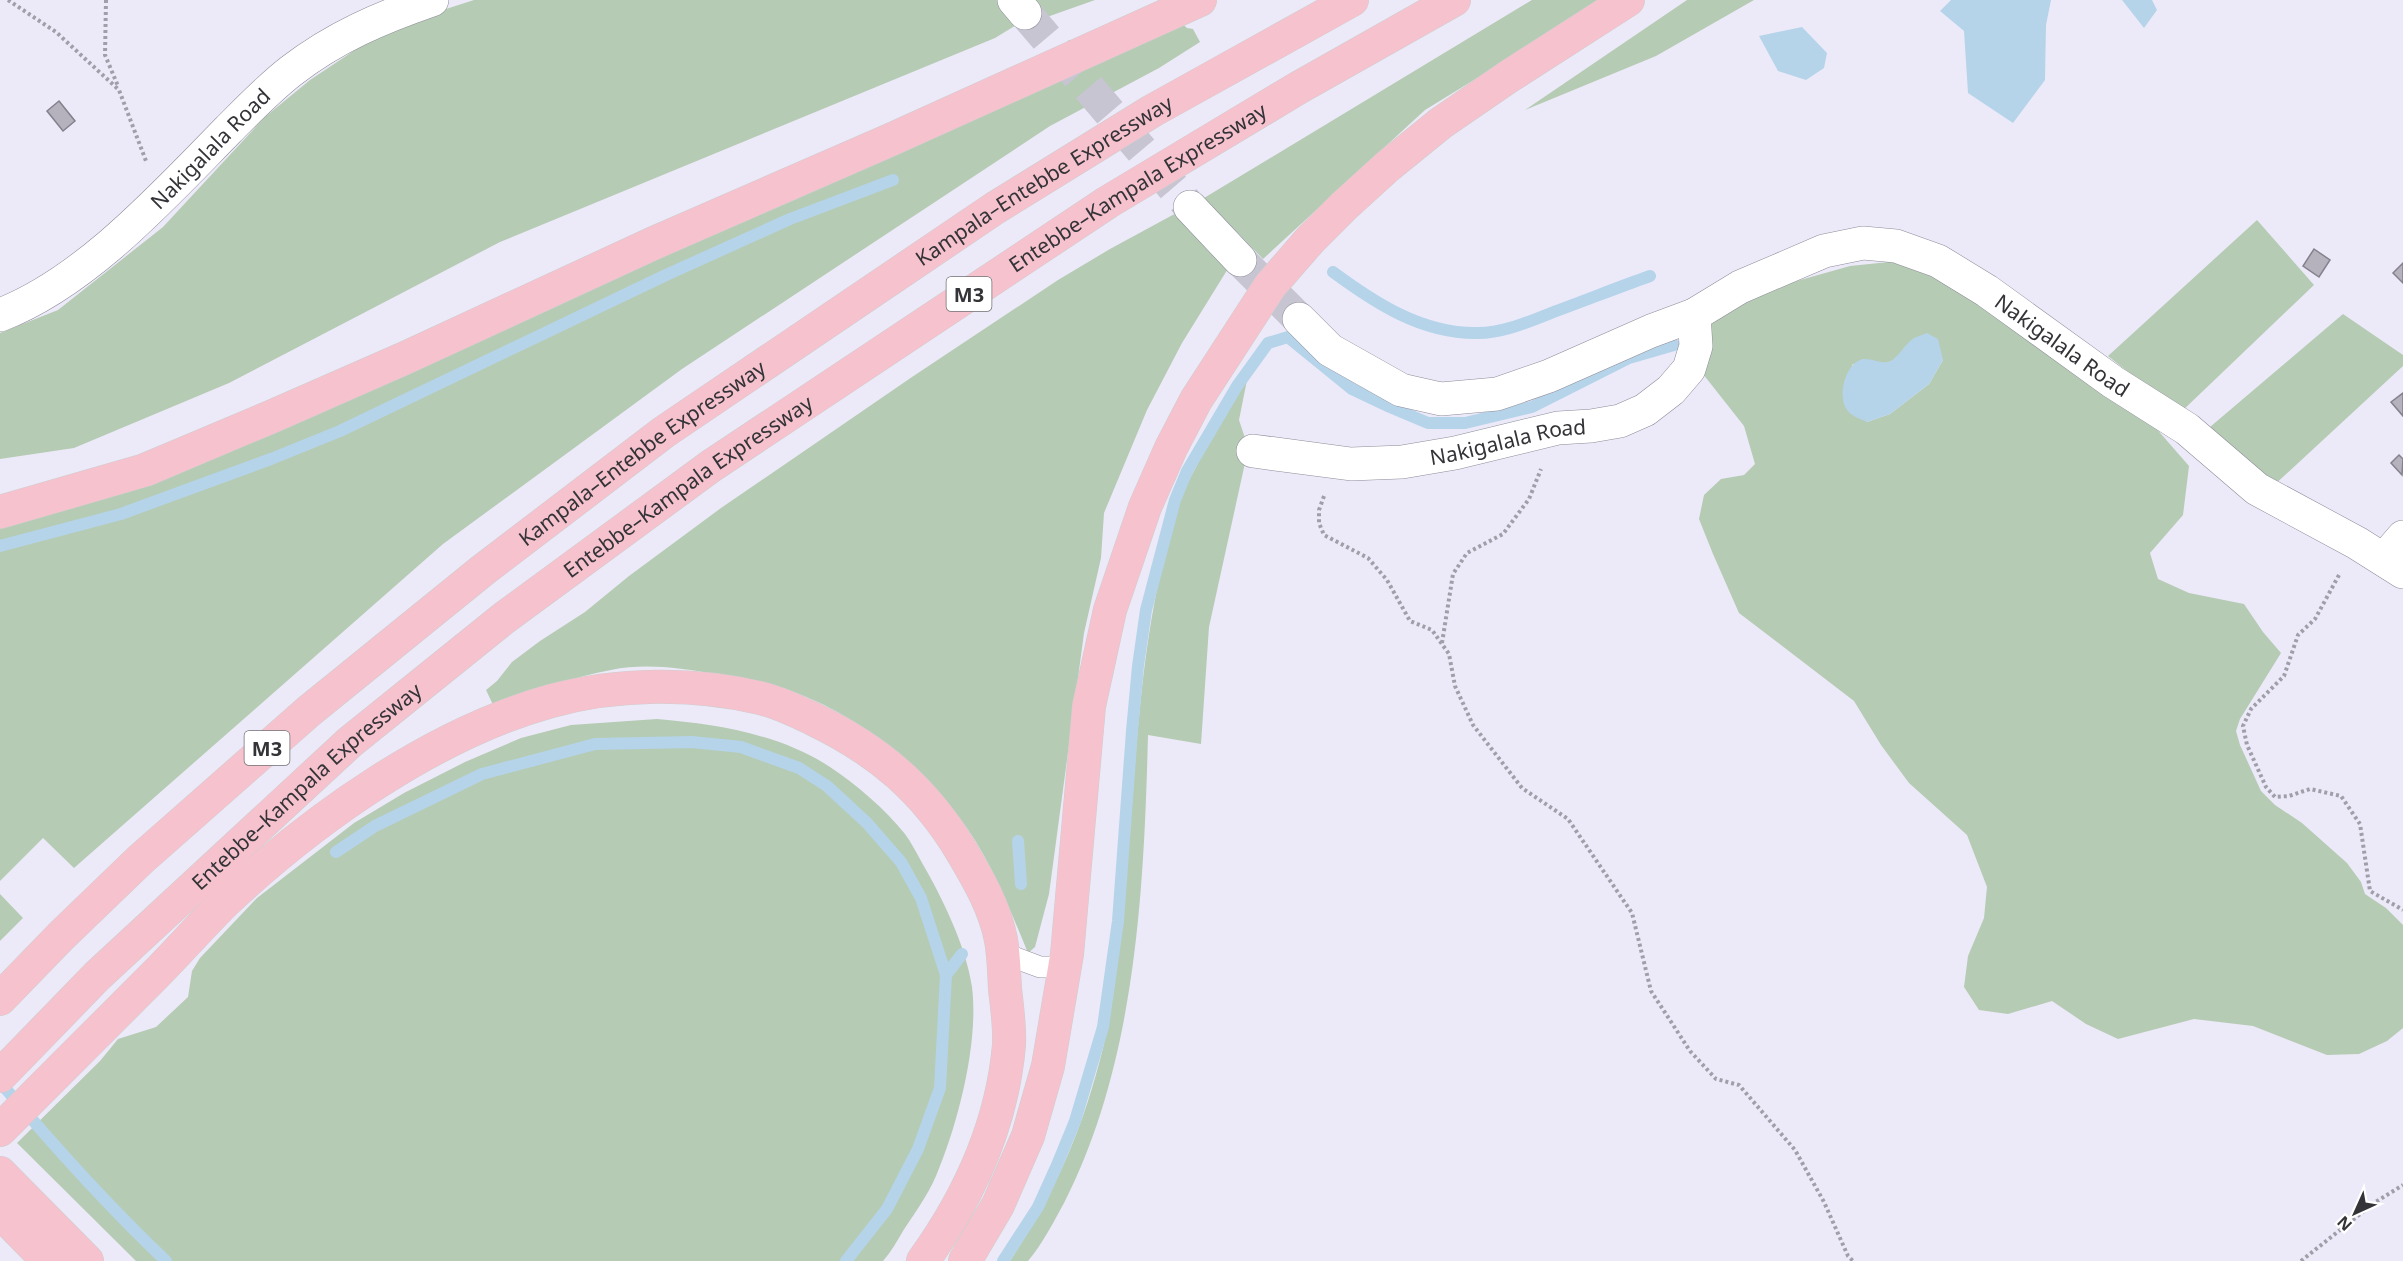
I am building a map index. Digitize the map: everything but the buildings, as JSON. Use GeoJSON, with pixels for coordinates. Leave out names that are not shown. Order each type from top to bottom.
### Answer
{"type":"FeatureCollection","features":[{"type":"Feature","properties":{"kind":"highway"},"geometry":{"type":"LineString","coordinates":[[0,512],[145,471],[405,358],[654,243],[1200,0]]}},
{"type":"Feature","properties":{"kind":"highway","name":"Kampala–Entebbe Expressway"},"geometry":{"type":"LineString","coordinates":[[0,999],[141,859],[309,711],[483,570],[664,432],[995,208],[1152,111],[1352,0]]}},
{"type":"Feature","properties":{"kind":"highway","name":"Entebbe–Kampala Expressway"},"geometry":{"type":"LineString","coordinates":[[0,1076],[97,976],[350,742],[504,618],[711,466],[1108,202],[1298,88],[1454,0]]}},
{"type":"Feature","properties":{"kind":"highway"},"geometry":{"type":"LineString","coordinates":[[965,1261],[998,1205],[1028,1136],[1048,1066],[1065,968],[1089,706],[1110,610],[1145,507],[1171,448],[1196,400],[1270,286],[1310,240],[1353,198],[1441,123],[1628,0]]}},
{"type":"Feature","properties":{"kind":"highway"},"geometry":{"type":"LineString","coordinates":[[0,1130],[228,899],[347,803],[401,768],[458,738],[551,701],[637,688],[713,690],[764,698],[848,736],[881,758],[910,785],[945,824],[988,900],[1001,938],[1003,953],[1009,1041],[1004,1089],[990,1138],[973,1178],[952,1220],[923,1261]]}},
{"type":"Feature","properties":{"kind":"highway"},"geometry":{"type":"LineString","coordinates":[[0,1173],[87,1261]]}},
{"type":"Feature","properties":{"kind":"highway"},"geometry":{"type":"LineString","coordinates":[[0,1212],[48,1261]]}},
{"type":"Feature","properties":{"kind":"street","name":"Nakigalala Road"},"geometry":{"type":"LineString","coordinates":[[0,315],[21,307],[66,278],[115,240],[291,72],[352,31],[432,0]]}},
{"type":"Feature","properties":{"kind":"street"},"geometry":{"type":"LineString","coordinates":[[1190,207],[1240,260]]}},
{"type":"Feature","properties":{"kind":"street","name":"Nakigalala Road"},"geometry":{"type":"LineString","coordinates":[[1299,320],[1330,350],[1401,390],[1441,399],[1497,394],[1549,376],[1651,331],[1694,315],[1740,287],[1824,251],[1863,243],[1896,246],[1938,261],[1987,291],[2113,382],[2187,429],[2257,489],[2387,553]]}},
{"type":"Feature","properties":{"kind":"street","name":"Nakigalala Road"},"geometry":{"type":"LineString","coordinates":[[1253,451],[1335,460],[1351,464],[1402,462],[1455,453],[1558,428],[1591,426],[1620,420],[1646,410],[1671,390],[1689,369],[1696,346],[1694,315]]}},
{"type":"Feature","properties":{"kind":"lane"},"geometry":{"type":"LineString","coordinates":[[1003,953],[1040,967],[1065,968]]}},
{"type":"Feature","properties":{"kind":"path"},"geometry":{"type":"LineString","coordinates":[[8,0],[56,32],[119,90]]}},
{"type":"Feature","properties":{"kind":"path"},"geometry":{"type":"LineString","coordinates":[[106,0],[105,55],[160,198]]}},
{"type":"Feature","properties":{"kind":"path"},"geometry":{"type":"LineString","coordinates":[[1442,644],[1453,574],[1467,553],[1503,534],[1529,499],[1558,428]]}},
{"type":"Feature","properties":{"kind":"path"},"geometry":{"type":"LineString","coordinates":[[1335,460],[1319,510],[1319,523],[1324,535],[1368,558],[1387,580],[1410,621],[1432,630],[1449,654],[1455,686],[1473,725],[1522,788],[1568,819],[1632,913],[1652,991],[1690,1052],[1716,1079],[1739,1085],[1795,1150],[1824,1202],[1848,1256],[1853,1261]]}},
{"type":"Feature","properties":{"kind":"path"},"geometry":{"type":"LineString","coordinates":[[2387,553],[2298,635],[2284,676],[2251,709],[2244,726],[2247,745],[2266,787],[2275,797],[2289,796],[2310,789],[2340,796],[2360,824],[2370,891],[2403,910]]}},
{"type":"Feature","properties":{"kind":"path"},"geometry":{"type":"LineString","coordinates":[[2301,1261],[2374,1203],[2403,1185]]}},
{"type":"Feature","properties":{"kind":"green space"},"geometry":{"type":"Polygon","coordinates":[[[474,0],[997,0],[1018,24],[995,38],[500,242],[229,383],[74,448],[0,459],[0,333],[58,310],[163,227],[265,117],[310,80],[361,46],[446,9],[474,0]]]}},
{"type":"Feature","properties":{"kind":"green space"},"geometry":{"type":"Polygon","coordinates":[[[1035,0],[1095,0],[1047,17],[1035,0]]]}},
{"type":"Feature","properties":{"kind":"green space"},"geometry":{"type":"Polygon","coordinates":[[[1532,0],[1604,0],[1425,110],[1263,259],[1204,198],[1532,0]]]}},
{"type":"Feature","properties":{"kind":"green space"},"geometry":{"type":"Polygon","coordinates":[[[1687,0],[1754,0],[1656,56],[1525,110],[1687,0]]]}},
{"type":"Feature","properties":{"kind":"green space"},"geometry":{"type":"Polygon","coordinates":[[[1178,20],[1187,28],[1193,29],[1200,42],[1159,68],[1050,126],[682,369],[443,544],[74,868],[43,838],[0,881],[0,526],[1178,20]]]}},
{"type":"Feature","properties":{"kind":"green space"},"geometry":{"type":"Polygon","coordinates":[[[1180,211],[1229,267],[1182,343],[1147,410],[1104,513],[1101,558],[1084,633],[1049,894],[1035,947],[1028,953],[989,864],[958,816],[923,776],[882,741],[838,712],[814,700],[789,690],[752,680],[675,668],[637,667],[596,673],[566,681],[496,711],[486,690],[497,681],[512,662],[585,612],[629,576],[721,508],[1058,280],[1180,211]]]}},
{"type":"Feature","properties":{"kind":"green space"},"geometry":{"type":"Polygon","coordinates":[[[2257,220],[2314,285],[2180,413],[2108,356],[2257,220]]]}},
{"type":"Feature","properties":{"kind":"green space"},"geometry":{"type":"Polygon","coordinates":[[[1889,262],[1915,266],[1938,274],[2148,419],[2189,466],[2183,515],[2150,553],[2158,579],[2189,593],[2244,604],[2281,653],[2240,719],[2236,731],[2261,791],[2347,863],[2361,882],[2365,894],[2386,908],[2403,925],[2403,1028],[2387,1041],[2359,1054],[2327,1055],[2253,1026],[2194,1019],[2118,1039],[2086,1024],[2052,1001],[2008,1014],[1979,1010],[1964,987],[1968,956],[1984,918],[1987,887],[1967,835],[1909,783],[1881,745],[1854,701],[1739,613],[1699,519],[1704,495],[1721,479],[1744,475],[1755,464],[1744,426],[1703,374],[1707,329],[1727,309],[1779,286],[1850,266],[1889,262]],[[1914,339],[1889,362],[1866,361],[1852,365],[1867,422],[1890,414],[1929,384],[1943,360],[1914,339]]]}},
{"type":"Feature","properties":{"kind":"green space"},"geometry":{"type":"Polygon","coordinates":[[[2343,314],[2403,355],[2403,366],[2271,488],[2208,439],[2210,427],[2343,314]]]}},
{"type":"Feature","properties":{"kind":"green space"},"geometry":{"type":"Polygon","coordinates":[[[1248,375],[1239,420],[1245,438],[1245,463],[1209,627],[1201,744],[1148,735],[1139,914],[1132,974],[1107,1092],[1088,1149],[1052,1225],[1028,1261],[1010,1261],[1041,1210],[1066,1159],[1095,1078],[1106,1033],[1122,923],[1140,709],[1154,602],[1166,550],[1185,487],[1248,375]]]}},
{"type":"Feature","properties":{"kind":"green space"},"geometry":{"type":"Polygon","coordinates":[[[657,719],[747,732],[790,746],[830,767],[870,798],[905,834],[929,875],[952,922],[969,971],[972,987],[972,1033],[965,1083],[952,1132],[933,1183],[883,1261],[136,1261],[17,1143],[100,1061],[118,1039],[156,1027],[188,997],[192,971],[200,958],[257,898],[354,823],[404,793],[465,762],[521,738],[571,725],[657,719]]]}},
{"type":"Feature","properties":{"kind":"green space"},"geometry":{"type":"Polygon","coordinates":[[[0,894],[23,918],[0,941],[0,894]]]}},
{"type":"Feature","properties":{"kind":"water"},"geometry":{"type":"Polygon","coordinates":[[[1951,0],[2051,0],[2046,25],[2045,80],[2013,123],[1968,93],[1964,31],[1940,11],[1951,0]]]}},
{"type":"Feature","properties":{"kind":"water"},"geometry":{"type":"Polygon","coordinates":[[[2122,0],[2152,0],[2157,10],[2144,28],[2122,0]]]}},
{"type":"Feature","properties":{"kind":"water"},"geometry":{"type":"Polygon","coordinates":[[[1802,27],[1827,53],[1824,68],[1806,80],[1778,71],[1759,36],[1802,27]]]}},
{"type":"Feature","properties":{"kind":"water"},"geometry":{"type":"Polygon","coordinates":[[[1927,333],[1938,339],[1943,360],[1929,384],[1890,414],[1867,422],[1849,412],[1844,404],[1843,389],[1847,373],[1852,367],[1863,359],[1891,361],[1911,340],[1927,333]]]}},
{"type":"Feature","properties":{"kind":"waterway"},"geometry":{"type":"LineString","coordinates":[[0,546],[121,514],[340,431],[666,275],[790,219],[893,180]]}},
{"type":"Feature","properties":{"kind":"waterway"},"geometry":{"type":"LineString","coordinates":[[1333,272],[1365,295],[1417,322],[1455,332],[1475,333],[1518,326],[1650,276]]}},
{"type":"Feature","properties":{"kind":"waterway"},"geometry":{"type":"LineString","coordinates":[[1003,1261],[1038,1207],[1057,1165],[1075,1121],[1103,1027],[1118,921],[1138,666],[1146,610],[1175,500],[1187,471],[1237,386],[1268,343],[1288,337],[1352,389],[1428,423],[1465,423],[1532,407],[1629,358],[1674,345]]}},
{"type":"Feature","properties":{"kind":"waterway"},"geometry":{"type":"LineString","coordinates":[[336,852],[375,826],[482,774],[595,744],[692,742],[741,747],[799,768],[827,786],[867,823],[901,862],[921,898],[946,975],[940,1088],[918,1149],[887,1209],[846,1261]]}},
{"type":"Feature","properties":{"kind":"waterway"},"geometry":{"type":"LineString","coordinates":[[1018,841],[1021,884]]}},
{"type":"Feature","properties":{"kind":"waterway"},"geometry":{"type":"LineString","coordinates":[[946,975],[962,954]]}},
{"type":"Feature","properties":{"kind":"waterway"},"geometry":{"type":"LineString","coordinates":[[0,1082],[81,1174],[166,1261]]}},
{"type":"Feature","properties":{"kind":"tunnel"},"geometry":{"type":"LineString","coordinates":[[1025,13],[1190,207]]}},
{"type":"Feature","properties":{"kind":"tunnel"},"geometry":{"type":"LineString","coordinates":[[1240,260],[1299,319]]}}]}
